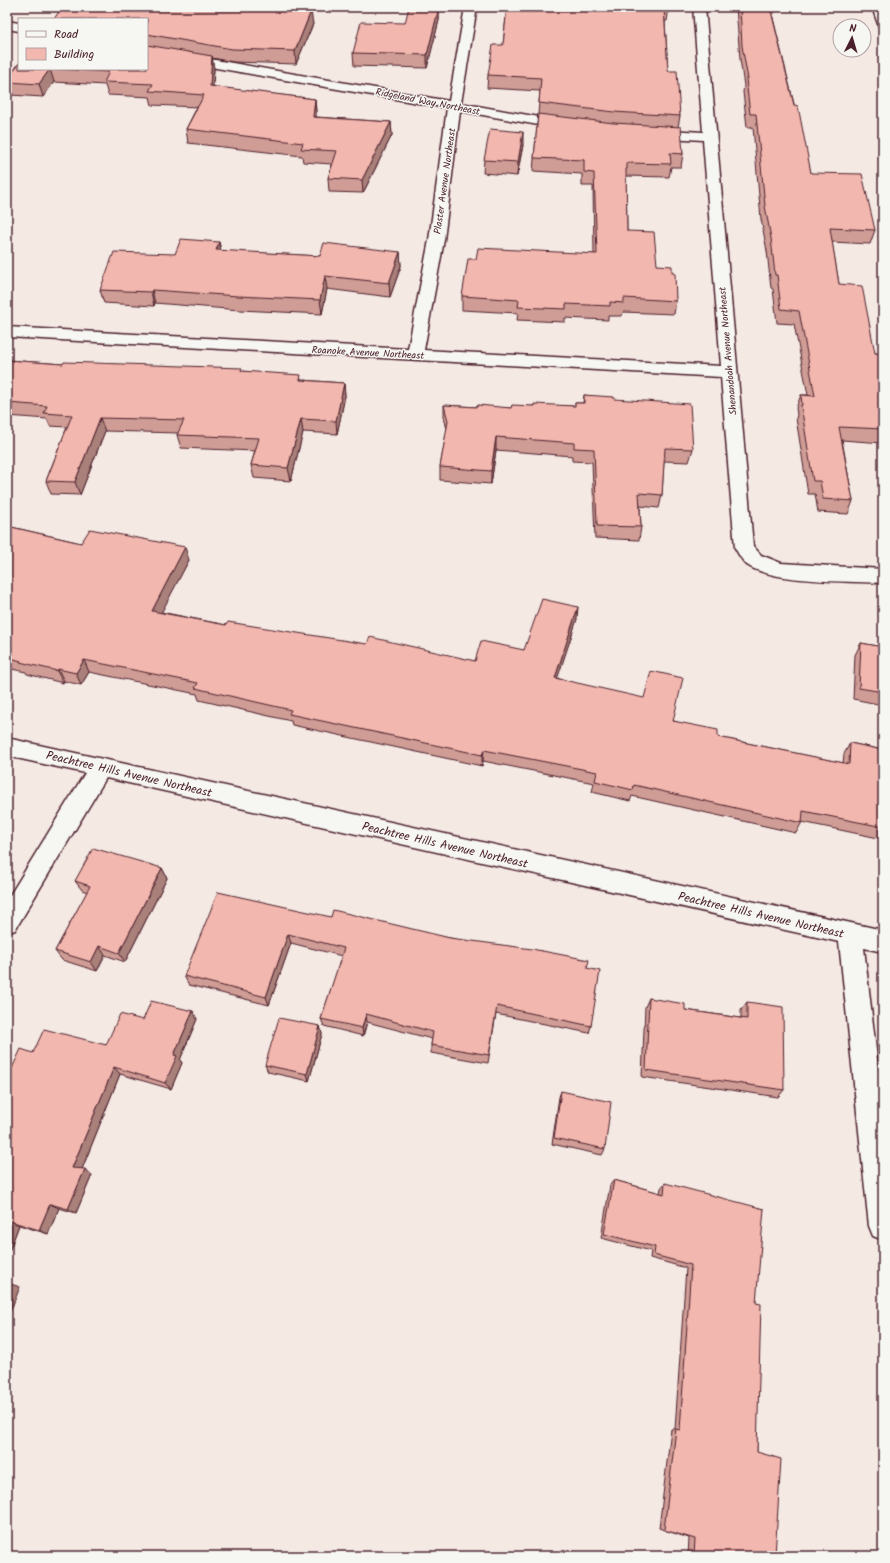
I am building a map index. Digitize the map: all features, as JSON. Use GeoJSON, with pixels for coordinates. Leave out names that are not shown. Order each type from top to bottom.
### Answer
{"type":"FeatureCollection","features":[{"type":"Feature","properties":{"kind":"street","name":"Plaster Avenue Northeast"},"geometry":{"type":"LineString","coordinates":[[415,355],[439,225],[454,106],[471,7]]}},
{"type":"Feature","properties":{"kind":"street","name":"Shenandoah Avenue Northeast"},"geometry":{"type":"LineString","coordinates":[[699,7],[744,548],[754,560],[779,570],[883,576]]}},
{"type":"Feature","properties":{"kind":"street"},"geometry":{"type":"LineString","coordinates":[[878,7],[883,24]]}},
{"type":"Feature","properties":{"kind":"street"},"geometry":{"type":"LineString","coordinates":[[7,25],[18,27]]}},
{"type":"Feature","properties":{"kind":"street","name":"Ridgeland Way Northeast"},"geometry":{"type":"LineString","coordinates":[[148,52],[347,86],[539,122],[583,128]]}},
{"type":"Feature","properties":{"kind":"street"},"geometry":{"type":"LineString","coordinates":[[642,133],[710,136]]}},
{"type":"Feature","properties":{"kind":"street","name":"Roanoke Avenue Northeast"},"geometry":{"type":"LineString","coordinates":[[7,332],[729,372]]}},
{"type":"Feature","properties":{"kind":"street","name":"Peachtree Hills Avenue Northeast"},"geometry":{"type":"LineString","coordinates":[[7,747],[883,941]]}},
{"type":"Feature","properties":{"kind":"street"},"geometry":{"type":"LineString","coordinates":[[7,922],[101,768]]}},
{"type":"Feature","properties":{"kind":"street"},"geometry":{"type":"LineString","coordinates":[[850,934],[883,1226]]}},
{"type":"Feature","properties":{"kind":"building"},"geometry":{"type":"Polygon","coordinates":[[[62,7],[302,7],[300,11],[311,11],[295,51],[232,49],[148,34],[148,18],[55,18],[62,7]]]}},
{"type":"Feature","properties":{"kind":"building"},"geometry":{"type":"Polygon","coordinates":[[[409,7],[439,7],[427,55],[353,53],[361,22],[405,23],[409,7]]]}},
{"type":"Feature","properties":{"kind":"building"},"geometry":{"type":"Polygon","coordinates":[[[507,7],[668,7],[669,8],[664,8],[668,71],[677,71],[680,116],[614,112],[539,103],[541,78],[488,75],[493,45],[503,45],[507,7]]]}},
{"type":"Feature","properties":{"kind":"building"},"geometry":{"type":"Polygon","coordinates":[[[740,7],[770,7],[794,105],[798,106],[811,173],[862,174],[875,230],[830,228],[839,284],[862,286],[875,353],[883,354],[883,429],[839,427],[853,501],[823,499],[820,481],[813,481],[801,405],[801,395],[815,396],[799,311],[781,309],[777,275],[775,275],[771,238],[765,206],[756,114],[750,114],[746,79],[748,79],[742,46],[740,7]]]}},
{"type":"Feature","properties":{"kind":"building"},"geometry":{"type":"Polygon","coordinates":[[[148,45],[212,56],[210,86],[315,99],[313,117],[391,122],[362,180],[328,178],[337,151],[301,149],[303,143],[186,129],[204,95],[149,91],[153,84],[104,82],[109,72],[74,70],[148,70],[148,45]]]}},
{"type":"Feature","properties":{"kind":"building"},"geometry":{"type":"Polygon","coordinates":[[[18,64],[18,70],[49,70],[39,84],[7,82],[18,64]]]}},
{"type":"Feature","properties":{"kind":"building"},"geometry":{"type":"Polygon","coordinates":[[[538,114],[614,123],[681,127],[683,154],[670,153],[671,164],[627,163],[626,169],[627,231],[654,232],[657,265],[672,266],[672,273],[675,273],[676,301],[624,298],[624,303],[610,302],[610,306],[566,304],[566,309],[518,307],[519,300],[462,296],[468,259],[476,259],[478,248],[597,254],[594,173],[584,172],[584,160],[534,158],[538,114]]]}},
{"type":"Feature","properties":{"kind":"building"},"geometry":{"type":"Polygon","coordinates":[[[490,129],[523,132],[518,162],[484,160],[490,129]]]}},
{"type":"Feature","properties":{"kind":"building"},"geometry":{"type":"Polygon","coordinates":[[[181,239],[219,242],[216,250],[320,256],[324,243],[400,252],[389,283],[325,276],[320,300],[152,290],[151,292],[100,290],[114,252],[175,254],[181,239]]]}},
{"type":"Feature","properties":{"kind":"building"},"geometry":{"type":"Polygon","coordinates":[[[7,360],[63,364],[64,362],[242,368],[241,371],[301,375],[300,380],[344,383],[336,421],[301,419],[288,468],[251,465],[259,438],[177,435],[184,420],[100,418],[75,482],[46,481],[72,415],[44,413],[47,406],[7,403],[7,360]]]}},
{"type":"Feature","properties":{"kind":"building"},"geometry":{"type":"Polygon","coordinates":[[[584,395],[614,397],[614,399],[690,404],[693,449],[665,448],[662,495],[639,493],[641,527],[597,526],[594,449],[574,448],[574,443],[496,437],[491,471],[440,467],[448,421],[444,405],[477,407],[478,405],[511,408],[512,405],[534,406],[534,404],[575,406],[575,403],[584,403],[584,395]]]}},
{"type":"Feature","properties":{"kind":"building"},"geometry":{"type":"Polygon","coordinates":[[[7,526],[81,543],[90,529],[185,547],[152,611],[226,625],[228,622],[367,644],[370,637],[475,661],[481,641],[524,650],[542,599],[578,607],[555,678],[644,698],[651,671],[683,678],[673,721],[718,730],[718,737],[849,764],[850,743],[883,750],[883,827],[803,811],[802,823],[634,785],[633,790],[595,781],[597,772],[484,750],[482,755],[289,714],[291,710],[195,688],[198,683],[84,660],[76,673],[58,669],[57,671],[20,662],[21,661],[7,657],[7,526]]]}},
{"type":"Feature","properties":{"kind":"building"},"geometry":{"type":"Polygon","coordinates":[[[861,643],[883,647],[883,692],[859,688],[861,643]]]}},
{"type":"Feature","properties":{"kind":"building"},"geometry":{"type":"Polygon","coordinates":[[[93,848],[162,868],[119,953],[99,946],[91,962],[55,951],[90,886],[75,881],[93,848]]]}},
{"type":"Feature","properties":{"kind":"building"},"geometry":{"type":"Polygon","coordinates":[[[218,892],[331,917],[333,910],[450,938],[532,949],[589,960],[587,968],[600,971],[591,1026],[497,1006],[489,1055],[431,1045],[433,1032],[366,1014],[362,1028],[321,1019],[344,948],[288,934],[266,997],[184,976],[218,892]]]}},
{"type":"Feature","properties":{"kind":"building"},"geometry":{"type":"Polygon","coordinates":[[[649,998],[685,1004],[685,1010],[747,1019],[747,1002],[783,1007],[784,1090],[646,1070],[649,998]]]}},
{"type":"Feature","properties":{"kind":"building"},"geometry":{"type":"Polygon","coordinates":[[[151,1001],[193,1011],[174,1055],[177,1056],[165,1083],[114,1067],[72,1168],[85,1169],[68,1209],[50,1204],[39,1230],[10,1221],[7,1229],[7,1123],[11,1115],[7,1114],[7,1094],[11,1086],[7,1085],[7,1079],[21,1049],[33,1053],[44,1029],[106,1045],[120,1014],[143,1020],[151,1001]]]}},
{"type":"Feature","properties":{"kind":"building"},"geometry":{"type":"Polygon","coordinates":[[[279,1018],[320,1026],[307,1074],[265,1065],[279,1018]]]}},
{"type":"Feature","properties":{"kind":"building"},"geometry":{"type":"Polygon","coordinates":[[[561,1091],[611,1102],[605,1149],[554,1138],[561,1091]]]}},
{"type":"Feature","properties":{"kind":"building"},"geometry":{"type":"Polygon","coordinates":[[[614,1180],[664,1194],[665,1183],[764,1209],[756,1303],[761,1304],[757,1452],[781,1459],[775,1556],[694,1556],[695,1539],[664,1530],[676,1429],[680,1430],[691,1265],[654,1255],[655,1247],[604,1234],[614,1180]]]}},
{"type":"Feature","properties":{"kind":"building"},"geometry":{"type":"Polygon","coordinates":[[[7,1283],[11,1284],[7,1293],[7,1283]]]}}]}
